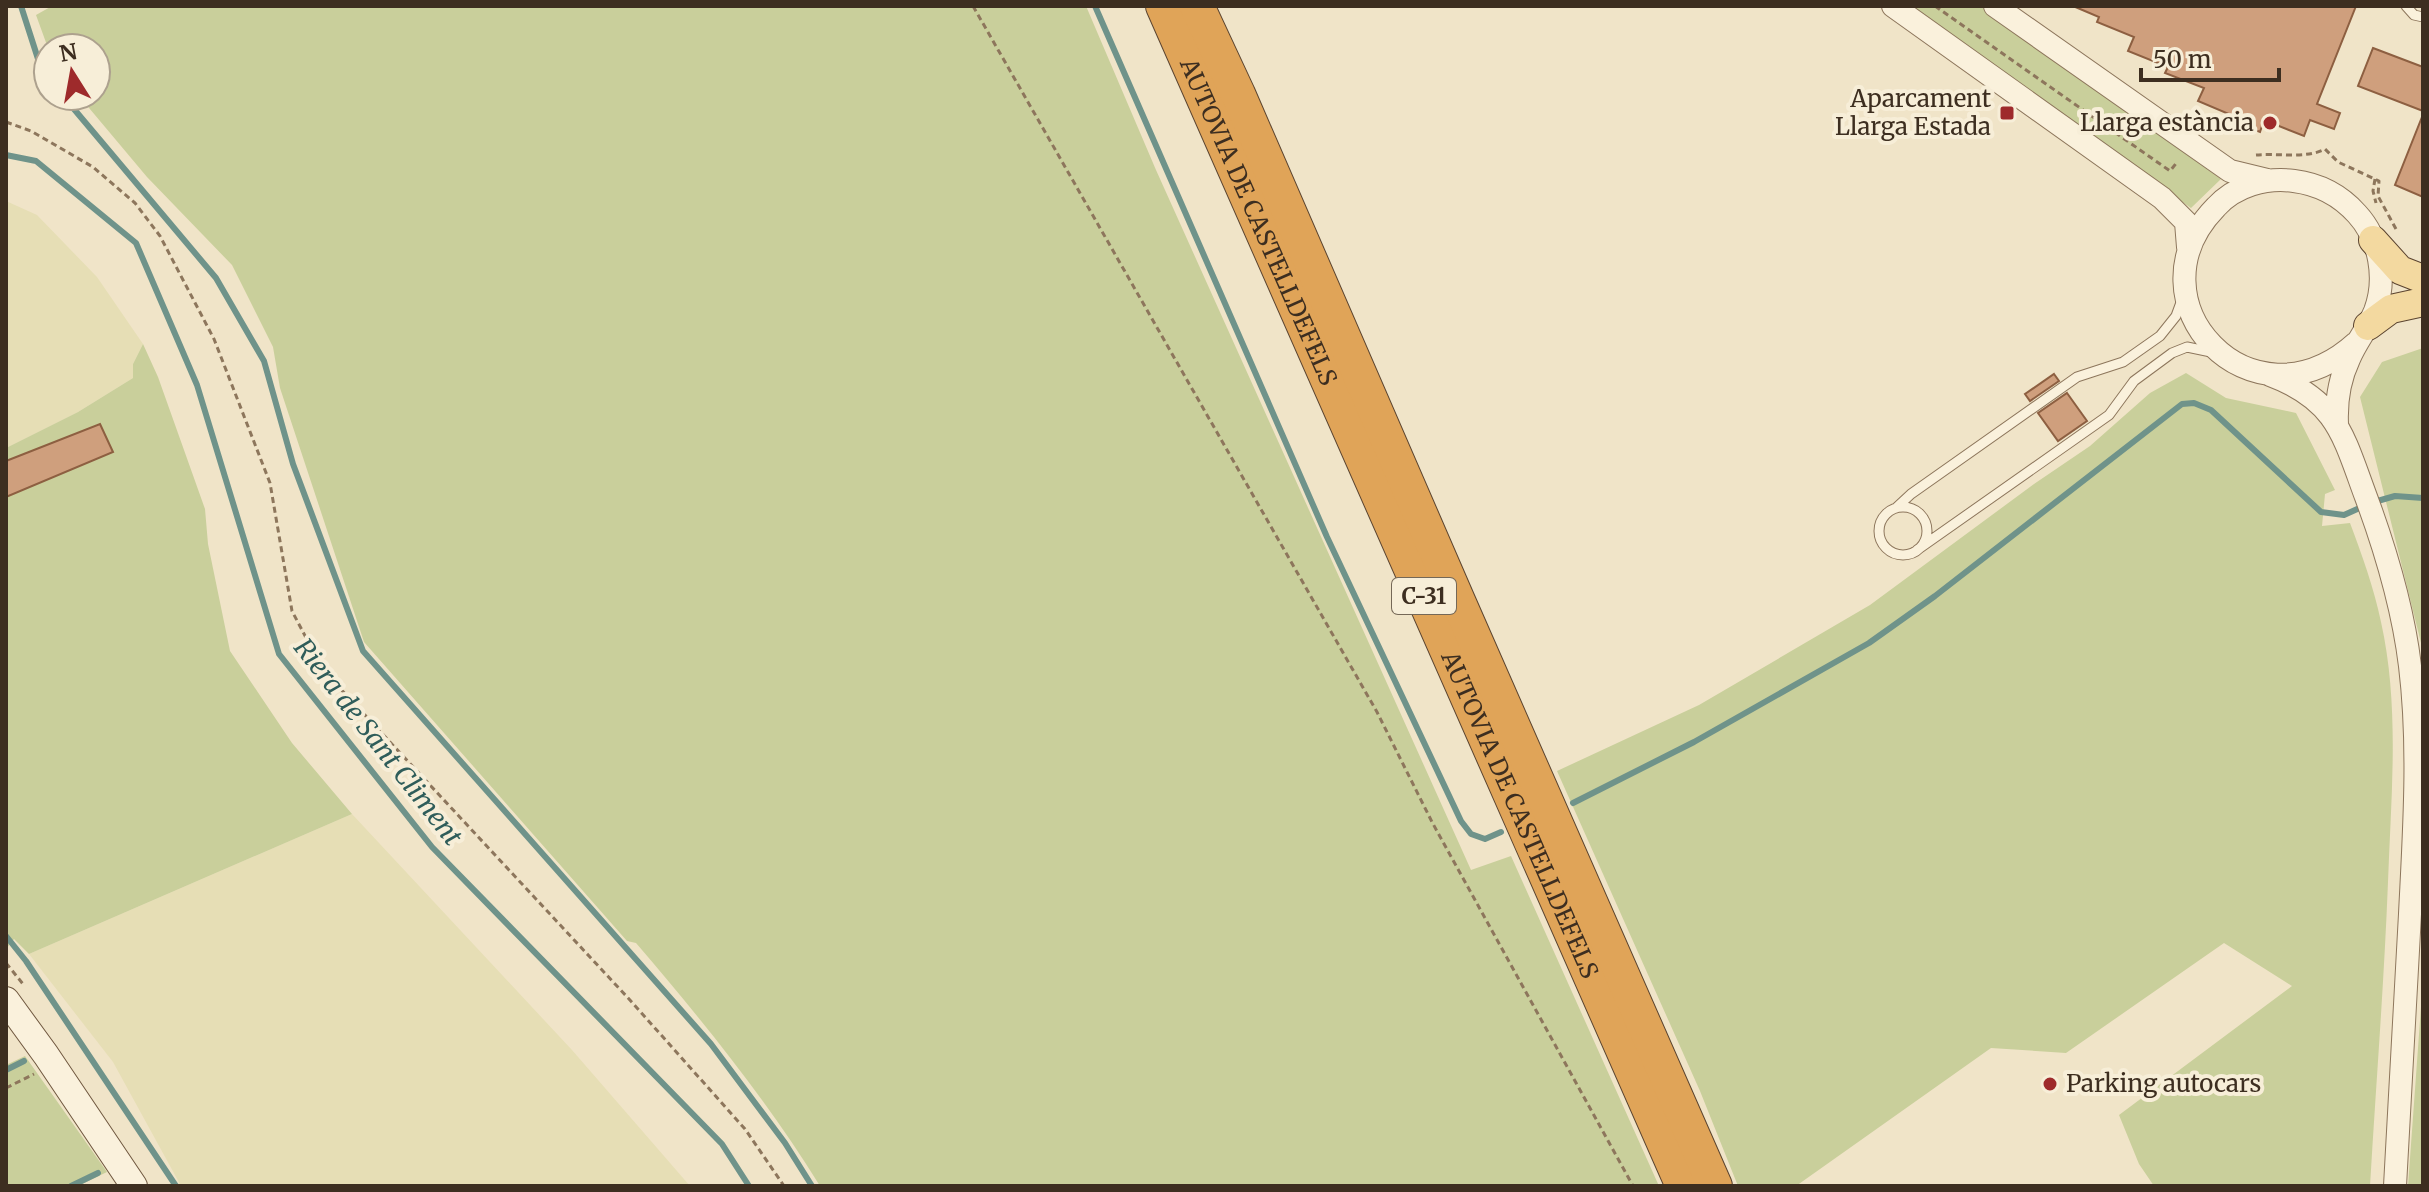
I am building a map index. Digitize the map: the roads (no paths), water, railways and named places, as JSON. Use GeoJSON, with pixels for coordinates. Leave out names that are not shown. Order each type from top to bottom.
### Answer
{"type":"FeatureCollection","features":[{"type":"Feature","properties":{"kind":"highway","name":"AUTOVIA DE CASTELLDEFELS"},"geometry":{"type":"LineString","coordinates":[[1163,6],[1683,1186]]}},
{"type":"Feature","properties":{"kind":"highway","name":"AUTOVIA DE CASTELLDEFELS"},"geometry":{"type":"LineString","coordinates":[[1197,6],[1715,1186]]}},
{"type":"Feature","properties":{"kind":"highway"},"geometry":{"type":"LineString","coordinates":[[1211,6],[1238,94]]}},
{"type":"Feature","properties":{"kind":"main road"},"geometry":{"type":"LineString","coordinates":[[2387,240],[2400,270],[2423,279]]}},
{"type":"Feature","properties":{"kind":"main road"},"geometry":{"type":"LineString","coordinates":[[2362,334],[2391,309],[2423,302]]}},
{"type":"Feature","properties":{"kind":"main road"},"geometry":{"type":"LineString","coordinates":[[6,1000],[134,1186]]}},
{"type":"Feature","properties":{"kind":"street"},"geometry":{"type":"LineString","coordinates":[[1893,6],[2162,198],[2186,222],[2188,252],[2185,290],[2197,326],[2208,342],[2239,365],[2311,394],[2337,424],[2380,535],[2403,623],[2410,664],[2415,730],[2414,837],[2395,1186]]}},
{"type":"Feature","properties":{"kind":"street"},"geometry":{"type":"LineString","coordinates":[[1995,6],[2230,171],[2244,176],[2309,183],[2328,191],[2387,240],[2380,268],[2380,290],[2339,384],[2337,424]]}},
{"type":"Feature","properties":{"kind":"street"},"geometry":{"type":"LineString","coordinates":[[2188,252],[2195,232],[2220,202],[2253,184],[2273,180]]}},
{"type":"Feature","properties":{"kind":"street"},"geometry":{"type":"LineString","coordinates":[[2270,375],[2289,375],[2316,369],[2342,355],[2362,334]]}},
{"type":"Feature","properties":{"kind":"lane"},"geometry":{"type":"LineString","coordinates":[[2406,6],[2414,15],[2423,17]]}},
{"type":"Feature","properties":{"kind":"lane"},"geometry":{"type":"LineString","coordinates":[[2185,290],[2176,316],[2160,336],[2123,362],[2077,377],[1911,494],[1881,519],[1878,527],[1880,541],[1898,555],[1908,555],[1917,550],[2109,415],[2134,381],[2172,353],[2195,347],[2223,356]]}},
{"type":"Feature","properties":{"kind":"lane"},"geometry":{"type":"LineString","coordinates":[[1897,507],[1911,508],[1925,521],[1927,536],[1917,550]]}},
{"type":"Feature","properties":{"kind":"waterway"},"geometry":{"type":"LineString","coordinates":[[21,6],[32,40]]}},
{"type":"Feature","properties":{"kind":"waterway"},"geometry":{"type":"LineString","coordinates":[[1095,6],[1327,537],[1461,821],[1471,834],[1485,839],[1501,832]]}},
{"type":"Feature","properties":{"kind":"waterway"},"geometry":{"type":"LineString","coordinates":[[76,112],[216,278],[264,361],[293,464],[363,651],[711,1044],[785,1143],[812,1186]]}},
{"type":"Feature","properties":{"kind":"waterway","name":"Riera de Sant Climent"},"geometry":{"type":"LineString","coordinates":[[6,155],[36,161],[136,243],[197,385],[279,654],[432,847],[722,1144],[749,1186]]}},
{"type":"Feature","properties":{"kind":"waterway"},"geometry":{"type":"LineString","coordinates":[[1573,803],[1694,742],[1869,643],[1935,596],[2182,404],[2194,403],[2211,410],[2321,512],[2344,515],[2364,506]]}},
{"type":"Feature","properties":{"kind":"waterway"},"geometry":{"type":"LineString","coordinates":[[2374,502],[2395,496],[2423,498]]}},
{"type":"Feature","properties":{"kind":"waterway"},"geometry":{"type":"LineString","coordinates":[[6,936],[26,961],[176,1186]]}},
{"type":"Feature","properties":{"kind":"waterway"},"geometry":{"type":"LineString","coordinates":[[6,1070],[24,1061]]}},
{"type":"Feature","properties":{"kind":"waterway"},"geometry":{"type":"LineString","coordinates":[[71,1186],[98,1173]]}},
{"type":"Feature","properties":{"kind":"place","name":"Aparcament Llarga Estada"},"geometry":{"type":"Point","coordinates":[2007,113]}},
{"type":"Feature","properties":{"kind":"place","name":"Llarga estància"},"geometry":{"type":"Point","coordinates":[2270,123]}},
{"type":"Feature","properties":{"kind":"place","name":"Parking autocars"},"geometry":{"type":"Point","coordinates":[2050,1084]}}]}
